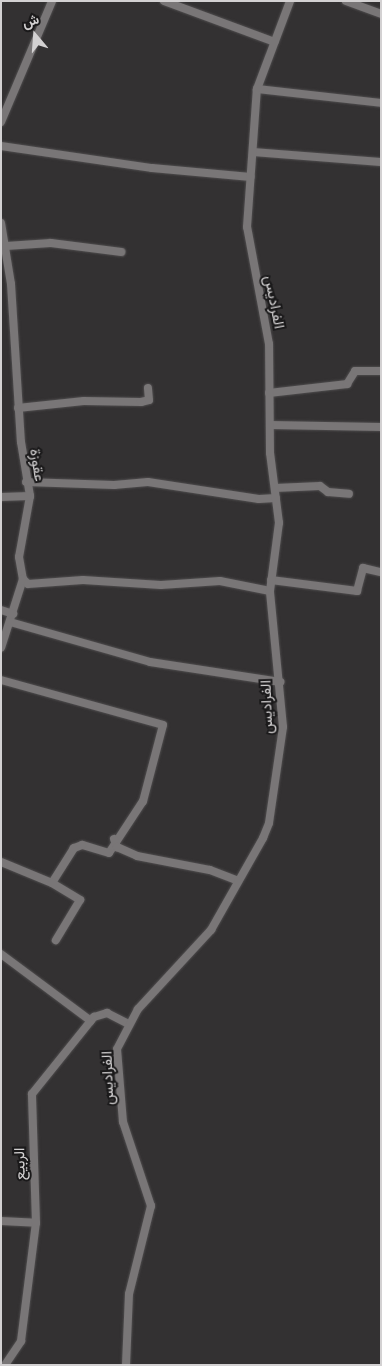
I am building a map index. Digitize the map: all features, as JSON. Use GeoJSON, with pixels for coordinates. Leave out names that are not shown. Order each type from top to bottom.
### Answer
{"type":"FeatureCollection","features":[{"type":"Feature","properties":{"kind":"street"},"geometry":{"type":"LineString","coordinates":[[1,122],[52,1]]}},
{"type":"Feature","properties":{"kind":"street"},"geometry":{"type":"LineString","coordinates":[[164,1],[274,42]]}},
{"type":"Feature","properties":{"kind":"street","name":"الفراديس"},"geometry":{"type":"LineString","coordinates":[[126,1365],[128,1294],[151,1206],[123,1122],[117,1050],[129,1024],[211,930],[269,823],[283,727],[270,591],[279,523],[274,488],[270,425],[269,344],[247,227],[257,88],[290,1]]}},
{"type":"Feature","properties":{"kind":"street"},"geometry":{"type":"LineString","coordinates":[[346,1],[381,14]]}},
{"type":"Feature","properties":{"kind":"street"},"geometry":{"type":"LineString","coordinates":[[257,88],[381,103]]}},
{"type":"Feature","properties":{"kind":"street"},"geometry":{"type":"LineString","coordinates":[[1,146],[152,168],[251,177]]}},
{"type":"Feature","properties":{"kind":"street"},"geometry":{"type":"LineString","coordinates":[[253,152],[381,162]]}},
{"type":"Feature","properties":{"kind":"street","name":"عقوزة"},"geometry":{"type":"LineString","coordinates":[[1,223],[6,246],[18,408],[26,482],[30,496],[19,557],[23,579],[1,648]]}},
{"type":"Feature","properties":{"kind":"street"},"geometry":{"type":"LineString","coordinates":[[6,246],[52,243],[121,252]]}},
{"type":"Feature","properties":{"kind":"street"},"geometry":{"type":"LineString","coordinates":[[269,393],[347,384],[355,371],[381,371]]}},
{"type":"Feature","properties":{"kind":"street"},"geometry":{"type":"LineString","coordinates":[[18,408],[84,400],[141,402],[149,400],[148,388]]}},
{"type":"Feature","properties":{"kind":"street"},"geometry":{"type":"LineString","coordinates":[[270,425],[381,427]]}},
{"type":"Feature","properties":{"kind":"street"},"geometry":{"type":"LineString","coordinates":[[26,482],[114,485],[148,482],[259,499],[276,498]]}},
{"type":"Feature","properties":{"kind":"street"},"geometry":{"type":"LineString","coordinates":[[274,488],[320,486],[328,492],[350,494]]}},
{"type":"Feature","properties":{"kind":"street"},"geometry":{"type":"LineString","coordinates":[[1,497],[30,496]]}},
{"type":"Feature","properties":{"kind":"street"},"geometry":{"type":"LineString","coordinates":[[271,580],[357,591],[363,568],[381,572]]}},
{"type":"Feature","properties":{"kind":"street"},"geometry":{"type":"LineString","coordinates":[[23,579],[28,584],[83,580],[161,585],[220,580],[270,591]]}},
{"type":"Feature","properties":{"kind":"street"},"geometry":{"type":"LineString","coordinates":[[1,610],[13,614]]}},
{"type":"Feature","properties":{"kind":"street"},"geometry":{"type":"LineString","coordinates":[[10,622],[150,662],[280,682]]}},
{"type":"Feature","properties":{"kind":"street"},"geometry":{"type":"LineString","coordinates":[[1,680],[163,725],[143,801],[134,819],[114,839],[109,853],[82,845],[74,848],[52,883]]}},
{"type":"Feature","properties":{"kind":"street"},"geometry":{"type":"LineString","coordinates":[[114,839],[117,847],[137,856],[210,870],[238,881]]}},
{"type":"Feature","properties":{"kind":"street"},"geometry":{"type":"LineString","coordinates":[[1,862],[52,883],[80,900],[56,940]]}},
{"type":"Feature","properties":{"kind":"street"},"geometry":{"type":"LineString","coordinates":[[1,954],[91,1021],[107,1013],[129,1024]]}},
{"type":"Feature","properties":{"kind":"street","name":"الربيع"},"geometry":{"type":"LineString","coordinates":[[5,1365],[21,1341],[36,1223],[32,1094],[91,1021]]}},
{"type":"Feature","properties":{"kind":"street"},"geometry":{"type":"LineString","coordinates":[[1,1221],[36,1223]]}}]}
